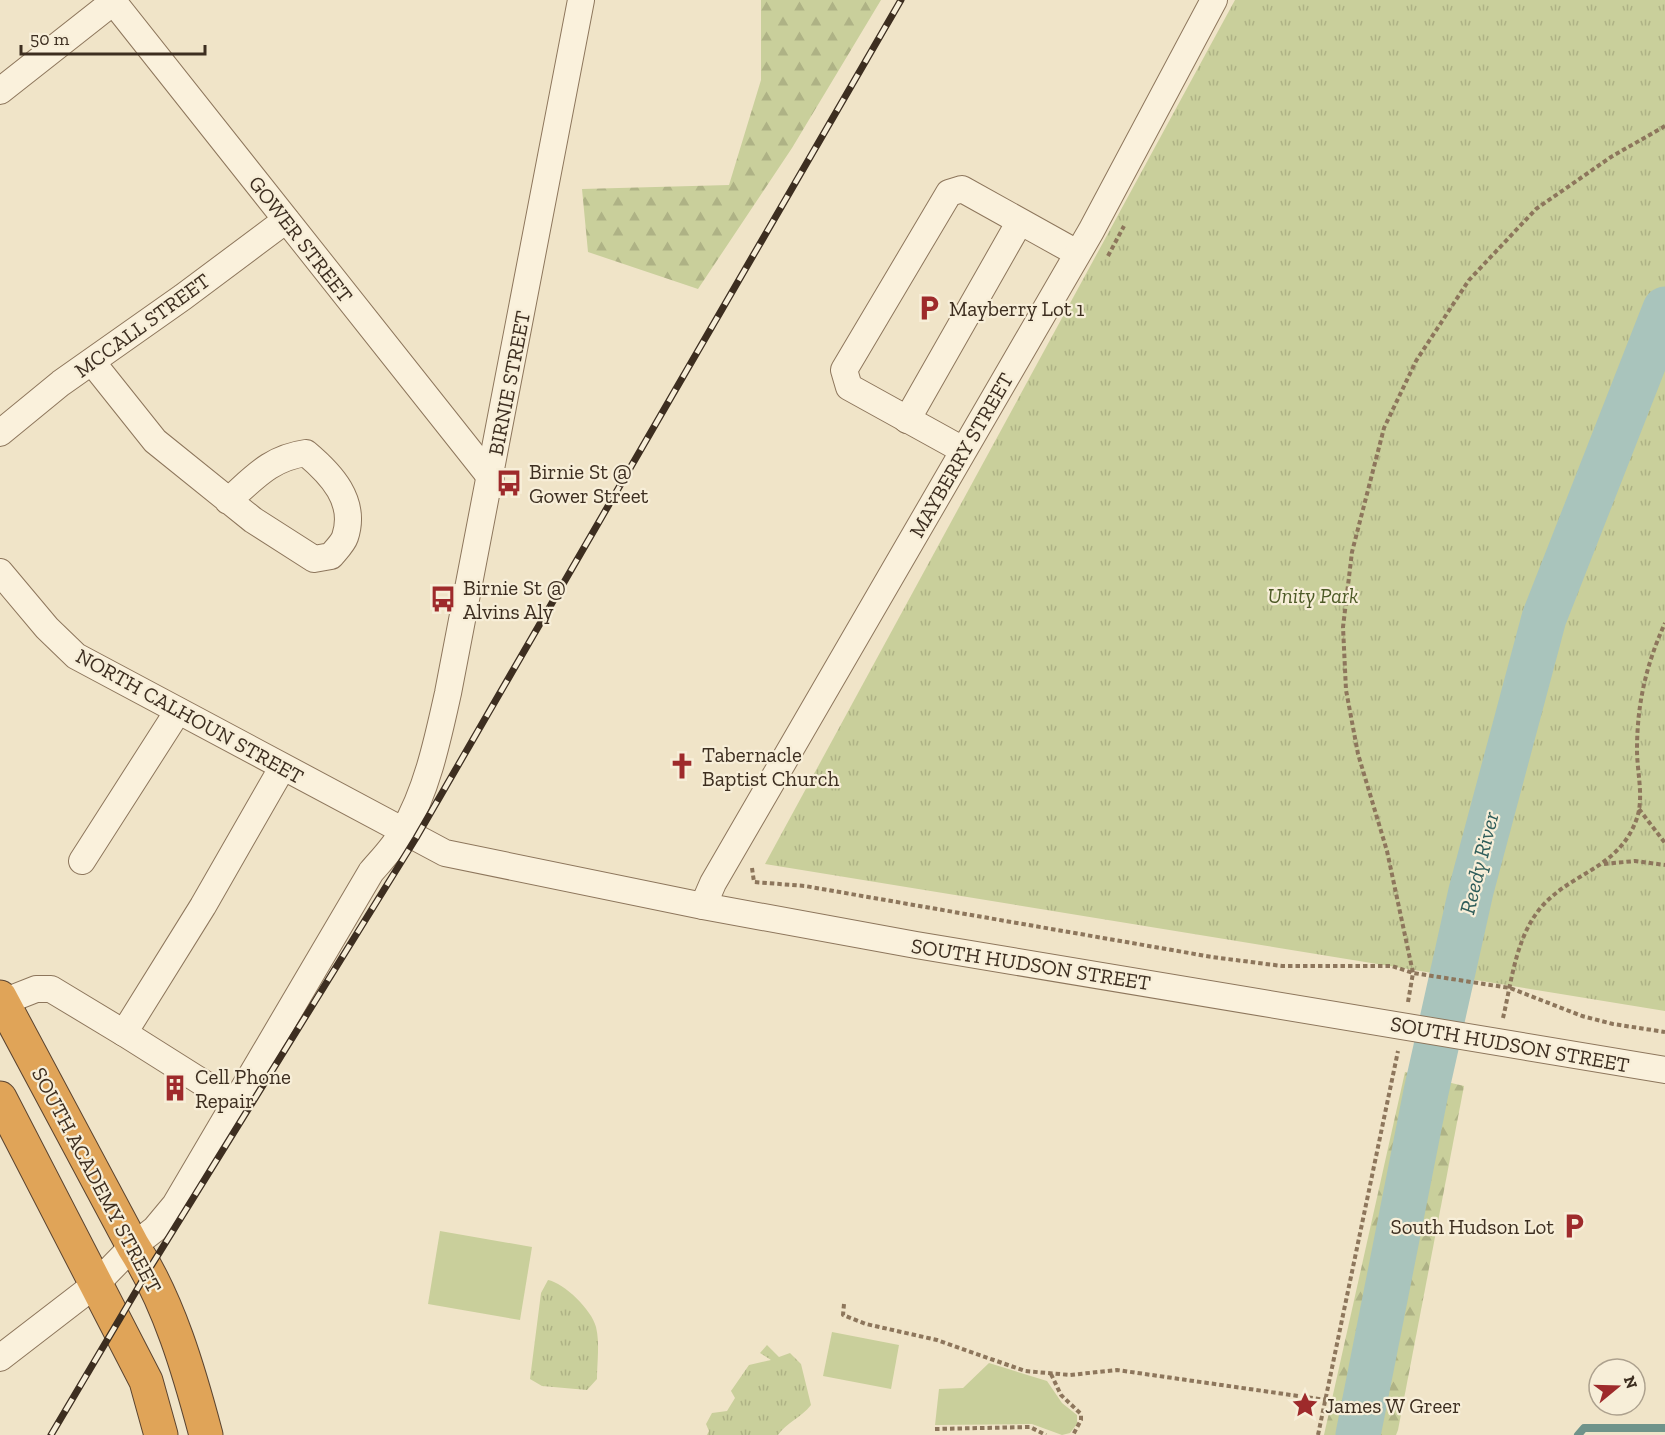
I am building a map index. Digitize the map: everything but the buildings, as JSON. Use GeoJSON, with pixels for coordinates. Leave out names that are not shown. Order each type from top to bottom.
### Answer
{"type":"FeatureCollection","features":[{"type":"Feature","properties":{"kind":"highway","name":"SOUTH ACADEMY STREET"},"geometry":{"type":"LineString","coordinates":[[1,999],[148,1270],[194,1393],[206,1435]]}},
{"type":"Feature","properties":{"kind":"highway"},"geometry":{"type":"LineString","coordinates":[[0,1098],[147,1381],[160,1435]]}},
{"type":"Feature","properties":{"kind":"street","name":"BIRNIE STREET"},"geometry":{"type":"LineString","coordinates":[[0,1358],[96,1284],[133,1246],[155,1229],[175,1205],[371,872],[403,831],[435,754],[491,478],[580,0]]}},
{"type":"Feature","properties":{"kind":"street","name":"MAYBERRY STREET"},"geometry":{"type":"LineString","coordinates":[[703,906],[713,883],[1077,253],[1214,0]]}},
{"type":"Feature","properties":{"kind":"street","name":"GOWER STREET"},"geometry":{"type":"LineString","coordinates":[[112,1],[491,478]]}},
{"type":"Feature","properties":{"kind":"street"},"geometry":{"type":"LineString","coordinates":[[0,91],[112,1]]}},
{"type":"Feature","properties":{"kind":"street"},"geometry":{"type":"LineString","coordinates":[[963,450],[849,387],[844,370],[949,193],[962,189],[1019,223],[1077,253]]}},
{"type":"Feature","properties":{"kind":"street","name":"MCCALL STREET"},"geometry":{"type":"LineString","coordinates":[[0,433],[61,383],[286,220]]}},
{"type":"Feature","properties":{"kind":"street"},"geometry":{"type":"LineString","coordinates":[[907,420],[1019,223]]}},
{"type":"Feature","properties":{"kind":"street"},"geometry":{"type":"LineString","coordinates":[[92,362],[154,441],[228,501],[314,559],[332,556],[345,538],[348,507],[333,476],[306,453],[285,456],[266,467],[228,501]]}},
{"type":"Feature","properties":{"kind":"street","name":"NORTH CALHOUN STREET"},"geometry":{"type":"LineString","coordinates":[[0,572],[47,628],[76,656],[403,831]]}},
{"type":"Feature","properties":{"kind":"street"},"geometry":{"type":"LineString","coordinates":[[82,861],[178,711]]}},
{"type":"Feature","properties":{"kind":"street"},"geometry":{"type":"LineString","coordinates":[[124,1033],[203,906],[282,768]]}},
{"type":"Feature","properties":{"kind":"street","name":"SOUTH HUDSON STREET"},"geometry":{"type":"LineString","coordinates":[[403,831],[444,853],[703,906],[916,945],[1665,1070]]}},
{"type":"Feature","properties":{"kind":"street"},"geometry":{"type":"LineString","coordinates":[[1,999],[36,990],[51,989],[235,1103]]}},
{"type":"Feature","properties":{"kind":"path"},"geometry":{"type":"LineString","coordinates":[[1318,1435],[1414,1027],[1413,973],[1387,851],[1358,754],[1346,690],[1343,627],[1352,552],[1384,428],[1416,360],[1469,280],[1536,209],[1611,157],[1665,126]]}},
{"type":"Feature","properties":{"kind":"path"},"geometry":{"type":"LineString","coordinates":[[1498,1041],[1521,945],[1531,922],[1545,903],[1603,864],[1624,841],[1637,818],[1638,713],[1649,657],[1665,622]]}},
{"type":"Feature","properties":{"kind":"path"},"geometry":{"type":"LineString","coordinates":[[1638,808],[1665,843]]}},
{"type":"Feature","properties":{"kind":"path"},"geometry":{"type":"LineString","coordinates":[[1603,864],[1635,861],[1665,865]]}},
{"type":"Feature","properties":{"kind":"path"},"geometry":{"type":"LineString","coordinates":[[754,882],[805,886],[1212,957],[1282,966],[1392,966],[1413,973],[1510,988],[1582,1016],[1613,1024],[1665,1032]]}},
{"type":"Feature","properties":{"kind":"path"},"geometry":{"type":"LineString","coordinates":[[844,1304],[843,1315],[866,1324],[937,1340],[1025,1371],[1070,1375],[1117,1370],[1326,1400]]}},
{"type":"Feature","properties":{"kind":"path"},"geometry":{"type":"LineString","coordinates":[[1051,1374],[1061,1395],[1081,1414],[1082,1420],[1073,1435]]}},
{"type":"Feature","properties":{"kind":"path"},"geometry":{"type":"LineString","coordinates":[[934,1429],[1030,1427],[1046,1435]]}},
{"type":"Feature","properties":{"kind":"green space"},"geometry":{"type":"Polygon","coordinates":[[[761,0],[881,0],[792,148],[698,289],[588,252],[582,189],[729,185],[761,80],[761,0]]]}},
{"type":"Feature","properties":{"kind":"green space","name":"Unity Park"},"geometry":{"type":"Polygon","coordinates":[[[1235,0],[1665,0],[1665,1011],[765,864],[1235,0]]]}},
{"type":"Feature","properties":{"kind":"green space"},"geometry":{"type":"Polygon","coordinates":[[[1405,1072],[1464,1086],[1398,1430],[1396,1435],[1324,1435],[1405,1072]]]}},
{"type":"Feature","properties":{"kind":"green space"},"geometry":{"type":"Polygon","coordinates":[[[440,1231],[532,1247],[520,1320],[428,1304],[440,1231]]]}},
{"type":"Feature","properties":{"kind":"green space"},"geometry":{"type":"Polygon","coordinates":[[[548,1280],[562,1286],[576,1298],[589,1313],[596,1327],[597,1379],[587,1390],[542,1386],[530,1379],[541,1293],[548,1280]]]}},
{"type":"Feature","properties":{"kind":"green space"},"geometry":{"type":"Polygon","coordinates":[[[832,1332],[899,1345],[891,1389],[823,1376],[832,1332]]]}},
{"type":"Feature","properties":{"kind":"green space"},"geometry":{"type":"Polygon","coordinates":[[[767,1345],[779,1357],[790,1353],[801,1364],[811,1405],[778,1435],[707,1435],[709,1431],[706,1424],[712,1413],[727,1411],[735,1398],[731,1391],[749,1365],[771,1360],[760,1353],[767,1345]]]}},
{"type":"Feature","properties":{"kind":"green space"},"geometry":{"type":"Polygon","coordinates":[[[989,1363],[1047,1381],[1062,1403],[1077,1415],[1077,1424],[1070,1433],[1062,1435],[1032,1424],[935,1425],[939,1389],[963,1388],[989,1363]]]}},
{"type":"Feature","properties":{"kind":"waterway","name":"Reedy River"},"geometry":{"type":"LineString","coordinates":[[1358,1435],[1426,1092],[1471,891],[1544,618],[1665,309]]}},
{"type":"Feature","properties":{"kind":"waterway"},"geometry":{"type":"LineString","coordinates":[[1578,1435],[1584,1428],[1665,1428]]}},
{"type":"Feature","properties":{"kind":"railway"},"geometry":{"type":"LineString","coordinates":[[51,1435],[148,1271],[416,838],[901,0]]}},
{"type":"Feature","properties":{"kind":"place","name":"Mayberry Lot 1"},"geometry":{"type":"Point","coordinates":[929,308]}},
{"type":"Feature","properties":{"kind":"place","name":"Birnie St @ Gower Street"},"geometry":{"type":"Point","coordinates":[509,483]}},
{"type":"Feature","properties":{"kind":"place","name":"Birnie St @ Alvins Aly"},"geometry":{"type":"Point","coordinates":[443,599]}},
{"type":"Feature","properties":{"kind":"place","name":"Tabernacle Baptist Church"},"geometry":{"type":"Point","coordinates":[682,766]}},
{"type":"Feature","properties":{"kind":"place","name":"Cell Phone Repair"},"geometry":{"type":"Point","coordinates":[175,1088]}},
{"type":"Feature","properties":{"kind":"place","name":"South Hudson Lot"},"geometry":{"type":"Point","coordinates":[1574,1226]}},
{"type":"Feature","properties":{"kind":"place","name":"James W Greer"},"geometry":{"type":"Point","coordinates":[1305,1405]}}]}
